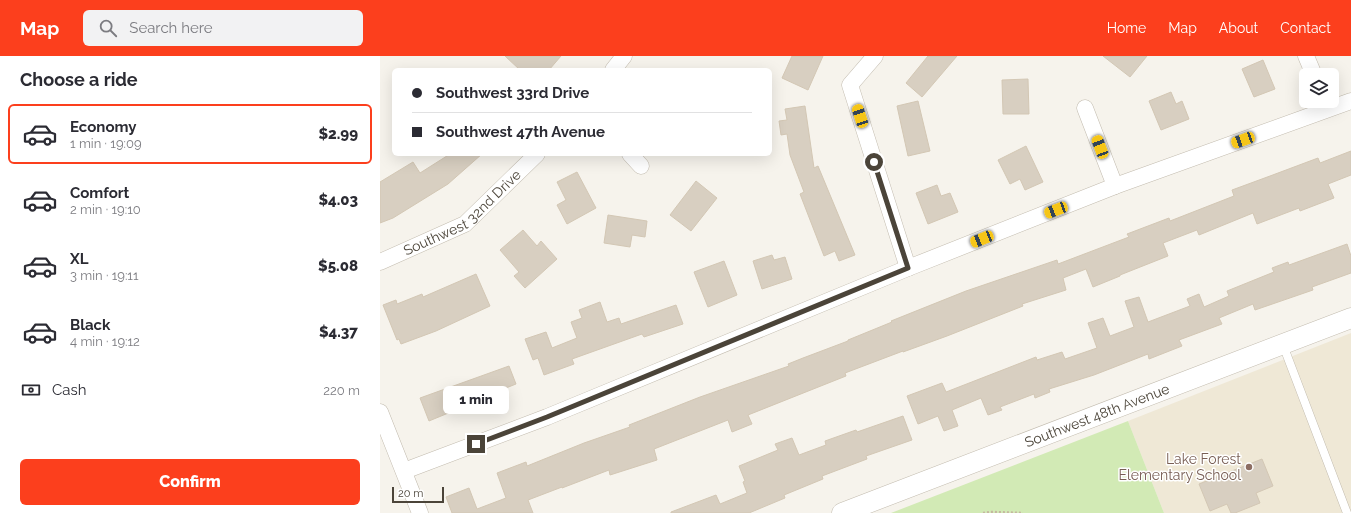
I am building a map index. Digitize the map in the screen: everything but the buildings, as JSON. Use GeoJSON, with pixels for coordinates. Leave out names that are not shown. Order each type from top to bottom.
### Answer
{"type":"FeatureCollection","features":[{"type":"Feature","properties":{"kind":"street"},"geometry":{"type":"LineString","coordinates":[[615,68],[624,56]]}},
{"type":"Feature","properties":{"kind":"street"},"geometry":{"type":"LineString","coordinates":[[875,56],[850,86],[908,268]]}},
{"type":"Feature","properties":{"kind":"street"},"geometry":{"type":"LineString","coordinates":[[1306,56],[1311,68]]}},
{"type":"Feature","properties":{"kind":"street"},"geometry":{"type":"LineString","coordinates":[[1339,103],[1351,101]]}},
{"type":"Feature","properties":{"kind":"street"},"geometry":{"type":"LineString","coordinates":[[1085,108],[1115,186]]}},
{"type":"Feature","properties":{"kind":"street"},"geometry":{"type":"LineString","coordinates":[[404,471],[547,417],[908,268],[1115,186],[1319,108]]}},
{"type":"Feature","properties":{"kind":"street","name":"Southwest 32nd Drive"},"geometry":{"type":"LineString","coordinates":[[380,262],[465,224],[535,156]]}},
{"type":"Feature","properties":{"kind":"street"},"geometry":{"type":"LineString","coordinates":[[632,156],[641,166]]}},
{"type":"Feature","properties":{"kind":"street","name":"Southwest 48th Avenue"},"geometry":{"type":"LineString","coordinates":[[842,513],[1351,318]]}},
{"type":"Feature","properties":{"kind":"street"},"geometry":{"type":"LineString","coordinates":[[380,412],[420,513]]}},
{"type":"Feature","properties":{"kind":"lane"},"geometry":{"type":"LineString","coordinates":[[1282,344],[1347,513]]}},
{"type":"Feature","properties":{"kind":"path"},"geometry":{"type":"LineString","coordinates":[[982,513],[1023,513]]}},
{"type":"Feature","properties":{"kind":"shaded area","name":"Lake Forest Elementary School"},"geometry":{"type":"Polygon","coordinates":[[[1351,333],[1351,513],[1164,513],[1128,421],[1351,333]]]}},
{"type":"Feature","properties":{"kind":"green space"},"geometry":{"type":"Polygon","coordinates":[[[1128,421],[1164,513],[891,513],[1128,421]]]}},
{"type":"Feature","properties":{"kind":"place","name":"Lake Forest Elementary School"},"geometry":{"type":"Point","coordinates":[1249,467]}},
{"type":"Feature","properties":{"kind":"route"},"geometry":{"type":"LineString","coordinates":[[476,444],[547,417],[908,268],[874,162]]}}]}
